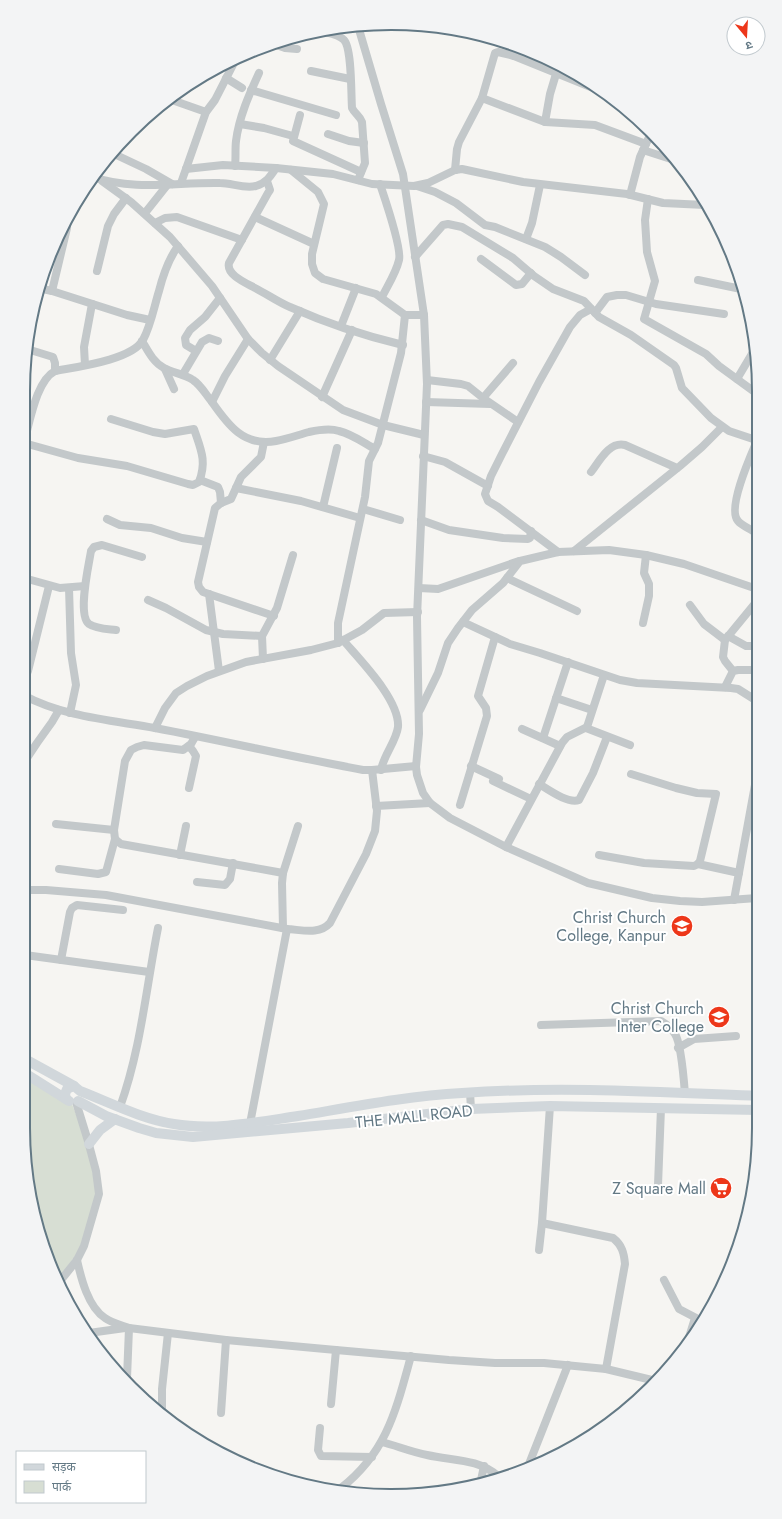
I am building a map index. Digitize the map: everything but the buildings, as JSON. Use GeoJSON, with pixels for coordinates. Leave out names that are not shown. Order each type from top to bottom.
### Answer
{"type":"FeatureCollection","features":[{"type":"Feature","properties":{"kind":"main road","name":"THE MALL ROAD"},"geometry":{"type":"LineString","coordinates":[[30,1063],[75,1096],[106,1116],[156,1133],[193,1138],[373,1104],[470,1092],[567,1090],[752,1096]]}},
{"type":"Feature","properties":{"kind":"main road","name":"THE MALL ROAD"},"geometry":{"type":"LineString","coordinates":[[30,1075],[75,1096],[120,1107],[156,1120],[175,1124],[205,1126],[249,1128],[387,1119],[471,1109],[550,1106],[752,1110]]}},
{"type":"Feature","properties":{"kind":"main road"},"geometry":{"type":"LineString","coordinates":[[89,1144],[100,1130],[115,1119]]}},
{"type":"Feature","properties":{"kind":"street"},"geometry":{"type":"LineString","coordinates":[[360,32],[380,104],[403,174],[424,315],[427,380],[418,612],[420,734],[416,766],[419,784],[430,803],[450,818],[506,847],[588,883],[652,898],[680,901],[702,902],[752,898]]}},
{"type":"Feature","properties":{"kind":"street"},"geometry":{"type":"LineString","coordinates":[[334,35],[344,40],[346,43],[350,64],[352,108],[362,122],[365,163],[359,176]]}},
{"type":"Feature","properties":{"kind":"street"},"geometry":{"type":"LineString","coordinates":[[284,46],[297,50]]}},
{"type":"Feature","properties":{"kind":"street"},"geometry":{"type":"LineString","coordinates":[[513,51],[512,53],[514,56]]}},
{"type":"Feature","properties":{"kind":"street"},"geometry":{"type":"LineString","coordinates":[[455,170],[459,142],[482,98],[495,53],[498,52],[514,56],[580,83]]}},
{"type":"Feature","properties":{"kind":"street"},"geometry":{"type":"LineString","coordinates":[[181,183],[206,112],[215,100],[232,67]]}},
{"type":"Feature","properties":{"kind":"street"},"geometry":{"type":"LineString","coordinates":[[311,71],[350,79]]}},
{"type":"Feature","properties":{"kind":"street"},"geometry":{"type":"LineString","coordinates":[[235,166],[236,142],[240,124],[251,90],[259,73]]}},
{"type":"Feature","properties":{"kind":"street"},"geometry":{"type":"LineString","coordinates":[[545,122],[550,94],[556,74]]}},
{"type":"Feature","properties":{"kind":"street"},"geometry":{"type":"LineString","coordinates":[[226,78],[242,88]]}},
{"type":"Feature","properties":{"kind":"street"},"geometry":{"type":"LineString","coordinates":[[251,90],[336,115]]}},
{"type":"Feature","properties":{"kind":"street"},"geometry":{"type":"LineString","coordinates":[[482,98],[545,122],[595,125],[664,155]]}},
{"type":"Feature","properties":{"kind":"street"},"geometry":{"type":"LineString","coordinates":[[176,101],[206,112]]}},
{"type":"Feature","properties":{"kind":"street"},"geometry":{"type":"LineString","coordinates":[[300,114],[293,136],[293,141],[295,143],[323,154],[372,184],[417,186],[428,183],[455,170],[462,169],[540,185],[630,195],[663,203],[700,205]]}},
{"type":"Feature","properties":{"kind":"street"},"geometry":{"type":"LineString","coordinates":[[240,124],[264,128],[293,136]]}},
{"type":"Feature","properties":{"kind":"street"},"geometry":{"type":"LineString","coordinates":[[328,134],[364,144]]}},
{"type":"Feature","properties":{"kind":"street"},"geometry":{"type":"LineString","coordinates":[[630,195],[640,156],[649,139]]}},
{"type":"Feature","properties":{"kind":"street"},"geometry":{"type":"LineString","coordinates":[[118,156],[146,169],[170,184]]}},
{"type":"Feature","properties":{"kind":"street"},"geometry":{"type":"LineString","coordinates":[[186,169],[223,165],[276,168],[359,176]]}},
{"type":"Feature","properties":{"kind":"street"},"geometry":{"type":"LineString","coordinates":[[99,179],[123,184],[140,185],[222,183],[249,187],[268,181],[276,168]]}},
{"type":"Feature","properties":{"kind":"street"},"geometry":{"type":"LineString","coordinates":[[290,170],[318,192],[324,208],[311,259],[315,273],[323,279],[372,292],[382,297],[405,315],[424,315]]}},
{"type":"Feature","properties":{"kind":"street"},"geometry":{"type":"LineString","coordinates":[[99,180],[145,213],[178,246],[203,275],[248,339],[270,360],[343,410],[383,425],[424,435]]}},
{"type":"Feature","properties":{"kind":"street"},"geometry":{"type":"LineString","coordinates":[[268,181],[270,190],[229,263],[228,269],[230,272],[289,307],[340,326],[403,345]]}},
{"type":"Feature","properties":{"kind":"street"},"geometry":{"type":"LineString","coordinates":[[145,213],[170,184]]}},
{"type":"Feature","properties":{"kind":"street"},"geometry":{"type":"LineString","coordinates":[[380,184],[400,255],[395,270],[382,297]]}},
{"type":"Feature","properties":{"kind":"street"},"geometry":{"type":"LineString","coordinates":[[526,239],[532,222],[540,185]]}},
{"type":"Feature","properties":{"kind":"street"},"geometry":{"type":"LineString","coordinates":[[417,186],[435,192],[456,203],[485,225],[495,227],[526,239],[561,257],[585,275]]}},
{"type":"Feature","properties":{"kind":"street"},"geometry":{"type":"LineString","coordinates":[[97,271],[108,226],[114,214],[126,198]]}},
{"type":"Feature","properties":{"kind":"street"},"geometry":{"type":"LineString","coordinates":[[648,199],[645,220],[647,252],[655,281],[644,319],[706,354],[737,380],[752,390]]}},
{"type":"Feature","properties":{"kind":"street"},"geometry":{"type":"LineString","coordinates":[[156,223],[165,218],[177,217],[242,240]]}},
{"type":"Feature","properties":{"kind":"street"},"geometry":{"type":"LineString","coordinates":[[255,217],[314,244]]}},
{"type":"Feature","properties":{"kind":"street"},"geometry":{"type":"LineString","coordinates":[[416,257],[444,225],[457,225],[513,258],[553,289],[584,301],[593,311],[674,365],[682,388],[711,418],[722,427],[752,440]]}},
{"type":"Feature","properties":{"kind":"street"},"geometry":{"type":"LineString","coordinates":[[52,291],[66,234]]}},
{"type":"Feature","properties":{"kind":"street"},"geometry":{"type":"LineString","coordinates":[[30,411],[47,377],[55,371],[109,360],[131,352],[142,341],[168,260],[178,246]]}},
{"type":"Feature","properties":{"kind":"street"},"geometry":{"type":"LineString","coordinates":[[481,259],[516,285],[522,284],[531,273]]}},
{"type":"Feature","properties":{"kind":"street"},"geometry":{"type":"LineString","coordinates":[[698,280],[737,288]]}},
{"type":"Feature","properties":{"kind":"street"},"geometry":{"type":"LineString","coordinates":[[340,326],[356,288]]}},
{"type":"Feature","properties":{"kind":"street"},"geometry":{"type":"LineString","coordinates":[[45,289],[127,315],[150,320]]}},
{"type":"Feature","properties":{"kind":"street"},"geometry":{"type":"LineString","coordinates":[[558,552],[488,501],[485,494],[502,454],[518,422],[570,327],[583,313],[593,311],[607,297],[616,295],[626,295],[649,302],[724,314]]}},
{"type":"Feature","properties":{"kind":"street"},"geometry":{"type":"LineString","coordinates":[[196,351],[186,345],[185,338],[190,330],[205,316],[220,298]]}},
{"type":"Feature","properties":{"kind":"street"},"geometry":{"type":"LineString","coordinates":[[85,365],[84,347],[92,304]]}},
{"type":"Feature","properties":{"kind":"street"},"geometry":{"type":"LineString","coordinates":[[270,360],[300,311]]}},
{"type":"Feature","properties":{"kind":"street"},"geometry":{"type":"LineString","coordinates":[[30,890],[106,895],[285,928],[316,931],[326,927],[330,923],[373,840],[377,821],[377,770],[396,736],[398,728],[396,714],[381,686],[340,641],[338,623],[362,509],[369,461],[378,443],[403,345],[405,315]]}},
{"type":"Feature","properties":{"kind":"street"},"geometry":{"type":"LineString","coordinates":[[322,397],[352,330]]}},
{"type":"Feature","properties":{"kind":"street"},"geometry":{"type":"LineString","coordinates":[[183,374],[202,342],[206,339],[218,341]]}},
{"type":"Feature","properties":{"kind":"street"},"geometry":{"type":"LineString","coordinates":[[212,402],[225,376],[248,339]]}},
{"type":"Feature","properties":{"kind":"street"},"geometry":{"type":"LineString","coordinates":[[142,341],[155,361],[165,369],[183,374],[196,382],[226,422],[243,436],[264,442],[275,441],[317,430],[339,430],[375,449]]}},
{"type":"Feature","properties":{"kind":"street"},"geometry":{"type":"LineString","coordinates":[[32,351],[52,357],[55,362],[55,371]]}},
{"type":"Feature","properties":{"kind":"street"},"geometry":{"type":"LineString","coordinates":[[737,380],[750,357]]}},
{"type":"Feature","properties":{"kind":"street"},"geometry":{"type":"LineString","coordinates":[[483,398],[513,363]]}},
{"type":"Feature","properties":{"kind":"street"},"geometry":{"type":"LineString","coordinates":[[165,369],[174,390]]}},
{"type":"Feature","properties":{"kind":"street"},"geometry":{"type":"LineString","coordinates":[[427,380],[464,384],[518,422]]}},
{"type":"Feature","properties":{"kind":"street"},"geometry":{"type":"LineString","coordinates":[[426,402],[491,404]]}},
{"type":"Feature","properties":{"kind":"street"},"geometry":{"type":"LineString","coordinates":[[30,444],[78,458],[127,466],[188,484],[196,484],[200,480],[204,466],[194,429],[165,434],[153,432],[111,419]]}},
{"type":"Feature","properties":{"kind":"street"},"geometry":{"type":"LineString","coordinates":[[574,551],[677,468],[702,447],[722,427]]}},
{"type":"Feature","properties":{"kind":"street"},"geometry":{"type":"LineString","coordinates":[[264,442],[261,457],[241,477],[231,499],[221,503],[216,508],[198,582],[200,589],[209,594],[274,616]]}},
{"type":"Feature","properties":{"kind":"street"},"geometry":{"type":"LineString","coordinates":[[591,472],[603,455],[612,447],[619,444],[625,445],[677,468]]}},
{"type":"Feature","properties":{"kind":"street"},"geometry":{"type":"LineString","coordinates":[[323,507],[337,448]]}},
{"type":"Feature","properties":{"kind":"street"},"geometry":{"type":"LineString","coordinates":[[752,451],[741,477],[736,501],[735,516],[739,522],[752,530]]}},
{"type":"Feature","properties":{"kind":"street"},"geometry":{"type":"LineString","coordinates":[[423,456],[445,462],[488,486]]}},
{"type":"Feature","properties":{"kind":"street"},"geometry":{"type":"LineString","coordinates":[[200,480],[218,487],[221,503]]}},
{"type":"Feature","properties":{"kind":"street"},"geometry":{"type":"LineString","coordinates":[[236,488],[294,499],[360,518]]}},
{"type":"Feature","properties":{"kind":"street"},"geometry":{"type":"LineString","coordinates":[[362,509],[400,520]]}},
{"type":"Feature","properties":{"kind":"street"},"geometry":{"type":"LineString","coordinates":[[107,519],[120,525],[150,528],[182,538],[207,542]]}},
{"type":"Feature","properties":{"kind":"street"},"geometry":{"type":"LineString","coordinates":[[421,520],[449,530],[503,538],[528,539],[530,538],[531,531]]}},
{"type":"Feature","properties":{"kind":"street"},"geometry":{"type":"LineString","coordinates":[[116,630],[94,626],[88,623],[84,615],[85,586],[92,551],[94,547],[102,545],[142,557]]}},
{"type":"Feature","properties":{"kind":"street"},"geometry":{"type":"LineString","coordinates":[[419,588],[438,589],[520,561],[558,552],[609,550],[646,555],[684,564],[752,587]]}},
{"type":"Feature","properties":{"kind":"street"},"geometry":{"type":"LineString","coordinates":[[643,624],[649,596],[648,584],[644,573],[646,555]]}},
{"type":"Feature","properties":{"kind":"street"},"geometry":{"type":"LineString","coordinates":[[264,659],[262,636],[274,616],[293,556]]}},
{"type":"Feature","properties":{"kind":"street"},"geometry":{"type":"LineString","coordinates":[[419,712],[438,672],[448,643],[472,610],[507,578],[520,561]]}},
{"type":"Feature","properties":{"kind":"street"},"geometry":{"type":"LineString","coordinates":[[507,578],[577,611]]}},
{"type":"Feature","properties":{"kind":"street"},"geometry":{"type":"LineString","coordinates":[[30,580],[60,588],[85,586]]}},
{"type":"Feature","properties":{"kind":"street"},"geometry":{"type":"LineString","coordinates":[[30,663],[49,586]]}},
{"type":"Feature","properties":{"kind":"street"},"geometry":{"type":"LineString","coordinates":[[69,588],[71,653],[76,685],[70,713]]}},
{"type":"Feature","properties":{"kind":"street"},"geometry":{"type":"LineString","coordinates":[[209,594],[219,671]]}},
{"type":"Feature","properties":{"kind":"street"},"geometry":{"type":"LineString","coordinates":[[148,600],[206,630],[223,634],[262,636]]}},
{"type":"Feature","properties":{"kind":"street"},"geometry":{"type":"LineString","coordinates":[[690,605],[704,624],[727,638],[746,646],[752,646]]}},
{"type":"Feature","properties":{"kind":"street"},"geometry":{"type":"LineString","coordinates":[[733,671],[723,657],[727,638],[752,607]]}},
{"type":"Feature","properties":{"kind":"street"},"geometry":{"type":"LineString","coordinates":[[155,728],[165,708],[176,693],[187,686],[219,671],[246,662],[310,650],[340,641],[362,630],[384,613],[418,612]]}},
{"type":"Feature","properties":{"kind":"street"},"geometry":{"type":"LineString","coordinates":[[463,622],[510,644],[620,680],[637,683],[725,687],[738,690],[752,698]]}},
{"type":"Feature","properties":{"kind":"street"},"geometry":{"type":"LineString","coordinates":[[460,805],[486,716],[486,708],[478,696],[495,637]]}},
{"type":"Feature","properties":{"kind":"street"},"geometry":{"type":"LineString","coordinates":[[542,738],[568,662]]}},
{"type":"Feature","properties":{"kind":"street"},"geometry":{"type":"LineString","coordinates":[[733,671],[752,670]]}},
{"type":"Feature","properties":{"kind":"street"},"geometry":{"type":"LineString","coordinates":[[725,687],[733,671]]}},
{"type":"Feature","properties":{"kind":"street"},"geometry":{"type":"LineString","coordinates":[[506,847],[560,746],[567,737],[586,728],[588,725],[604,675]]}},
{"type":"Feature","properties":{"kind":"street"},"geometry":{"type":"LineString","coordinates":[[30,698],[70,713],[155,728],[284,755],[377,770],[416,766]]}},
{"type":"Feature","properties":{"kind":"street"},"geometry":{"type":"LineString","coordinates":[[556,698],[592,710]]}},
{"type":"Feature","properties":{"kind":"street"},"geometry":{"type":"LineString","coordinates":[[30,754],[59,710]]}},
{"type":"Feature","properties":{"kind":"street"},"geometry":{"type":"LineString","coordinates":[[586,728],[607,737],[630,744]]}},
{"type":"Feature","properties":{"kind":"street"},"geometry":{"type":"LineString","coordinates":[[522,729],[560,746]]}},
{"type":"Feature","properties":{"kind":"street"},"geometry":{"type":"LineString","coordinates":[[60,869],[98,874],[106,872],[115,839],[114,830],[125,761],[131,750],[137,746],[144,745],[183,750],[189,746],[195,736]]}},
{"type":"Feature","properties":{"kind":"street"},"geometry":{"type":"LineString","coordinates":[[539,784],[568,800],[574,802],[579,800],[593,773],[607,737]]}},
{"type":"Feature","properties":{"kind":"street"},"geometry":{"type":"LineString","coordinates":[[189,746],[196,756],[189,788]]}},
{"type":"Feature","properties":{"kind":"street"},"geometry":{"type":"LineString","coordinates":[[471,766],[531,799]]}},
{"type":"Feature","properties":{"kind":"street"},"geometry":{"type":"LineString","coordinates":[[631,774],[676,788],[698,793],[716,794],[702,855],[698,864]]}},
{"type":"Feature","properties":{"kind":"street"},"geometry":{"type":"LineString","coordinates":[[734,900],[752,800]]}},
{"type":"Feature","properties":{"kind":"street"},"geometry":{"type":"LineString","coordinates":[[376,806],[430,803]]}},
{"type":"Feature","properties":{"kind":"street"},"geometry":{"type":"LineString","coordinates":[[56,824],[114,830]]}},
{"type":"Feature","properties":{"kind":"street"},"geometry":{"type":"LineString","coordinates":[[180,855],[186,826]]}},
{"type":"Feature","properties":{"kind":"street"},"geometry":{"type":"LineString","coordinates":[[249,1128],[285,928],[281,891],[283,873],[298,826]]}},
{"type":"Feature","properties":{"kind":"street"},"geometry":{"type":"LineString","coordinates":[[115,839],[121,844],[283,873]]}},
{"type":"Feature","properties":{"kind":"street"},"geometry":{"type":"LineString","coordinates":[[599,854],[644,863],[689,866],[698,864],[738,873]]}},
{"type":"Feature","properties":{"kind":"street"},"geometry":{"type":"LineString","coordinates":[[197,882],[225,885],[230,880],[233,863]]}},
{"type":"Feature","properties":{"kind":"street"},"geometry":{"type":"LineString","coordinates":[[61,960],[70,912],[75,906],[78,905],[123,910]]}},
{"type":"Feature","properties":{"kind":"street"},"geometry":{"type":"LineString","coordinates":[[120,1107],[133,1066],[158,928]]}},
{"type":"Feature","properties":{"kind":"street"},"geometry":{"type":"LineString","coordinates":[[30,956],[149,972]]}},
{"type":"Feature","properties":{"kind":"street"},"geometry":{"type":"LineString","coordinates":[[540,1025],[661,1021],[668,1025],[676,1035],[685,1094]]}},
{"type":"Feature","properties":{"kind":"street"},"geometry":{"type":"LineString","coordinates":[[678,1048],[694,1039],[736,1036]]}},
{"type":"Feature","properties":{"kind":"street"},"geometry":{"type":"LineString","coordinates":[[470,1092],[471,1109]]}},
{"type":"Feature","properties":{"kind":"street"},"geometry":{"type":"LineString","coordinates":[[63,1278],[77,1260],[87,1240],[99,1194],[98,1182],[89,1144],[75,1096]]}},
{"type":"Feature","properties":{"kind":"street"},"geometry":{"type":"LineString","coordinates":[[539,1250],[550,1106]]}},
{"type":"Feature","properties":{"kind":"street"},"geometry":{"type":"LineString","coordinates":[[658,1185],[661,1108]]}},
{"type":"Feature","properties":{"kind":"street"},"geometry":{"type":"LineString","coordinates":[[542,1223],[613,1238],[619,1242],[624,1252],[624,1264],[606,1369]]}},
{"type":"Feature","properties":{"kind":"street"},"geometry":{"type":"LineString","coordinates":[[77,1260],[82,1282],[96,1310],[104,1318],[128,1327],[226,1340],[336,1350],[480,1362],[568,1365],[606,1369],[649,1379]]}},
{"type":"Feature","properties":{"kind":"street"},"geometry":{"type":"LineString","coordinates":[[664,1280],[680,1309],[698,1318]]}},
{"type":"Feature","properties":{"kind":"street"},"geometry":{"type":"LineString","coordinates":[[93,1332],[128,1327]]}},
{"type":"Feature","properties":{"kind":"street"},"geometry":{"type":"LineString","coordinates":[[127,1374],[128,1327]]}},
{"type":"Feature","properties":{"kind":"street"},"geometry":{"type":"LineString","coordinates":[[162,1406],[162,1390],[168,1333]]}},
{"type":"Feature","properties":{"kind":"street"},"geometry":{"type":"LineString","coordinates":[[221,1413],[226,1340]]}},
{"type":"Feature","properties":{"kind":"street"},"geometry":{"type":"LineString","coordinates":[[331,1404],[336,1350]]}},
{"type":"Feature","properties":{"kind":"street"},"geometry":{"type":"LineString","coordinates":[[344,1486],[372,1457],[382,1442],[394,1415],[411,1356]]}},
{"type":"Feature","properties":{"kind":"street"},"geometry":{"type":"LineString","coordinates":[[530,1462],[568,1365]]}},
{"type":"Feature","properties":{"kind":"street"},"geometry":{"type":"LineString","coordinates":[[320,1428],[318,1450],[321,1456],[372,1457]]}},
{"type":"Feature","properties":{"kind":"street"},"geometry":{"type":"LineString","coordinates":[[382,1442],[427,1455],[466,1460],[484,1466],[495,1474]]}},
{"type":"Feature","properties":{"kind":"street"},"geometry":{"type":"LineString","coordinates":[[482,1478],[484,1466]]}},
{"type":"Feature","properties":{"kind":"green space"},"geometry":{"type":"Polygon","coordinates":[[[30,1075],[72,1104],[88,1145],[97,1198],[84,1244],[61,1275],[42,1221],[33,1175],[30,1128],[30,1075]]]}},
{"type":"Feature","properties":{"kind":"place","name":"Christ Church College, Kanpur"},"geometry":{"type":"Point","coordinates":[682,926]}},
{"type":"Feature","properties":{"kind":"place","name":"Christ Church Inter College"},"geometry":{"type":"Point","coordinates":[719,1017]}},
{"type":"Feature","properties":{"kind":"place","name":"Z Square Mall"},"geometry":{"type":"Point","coordinates":[721,1188]}}]}
